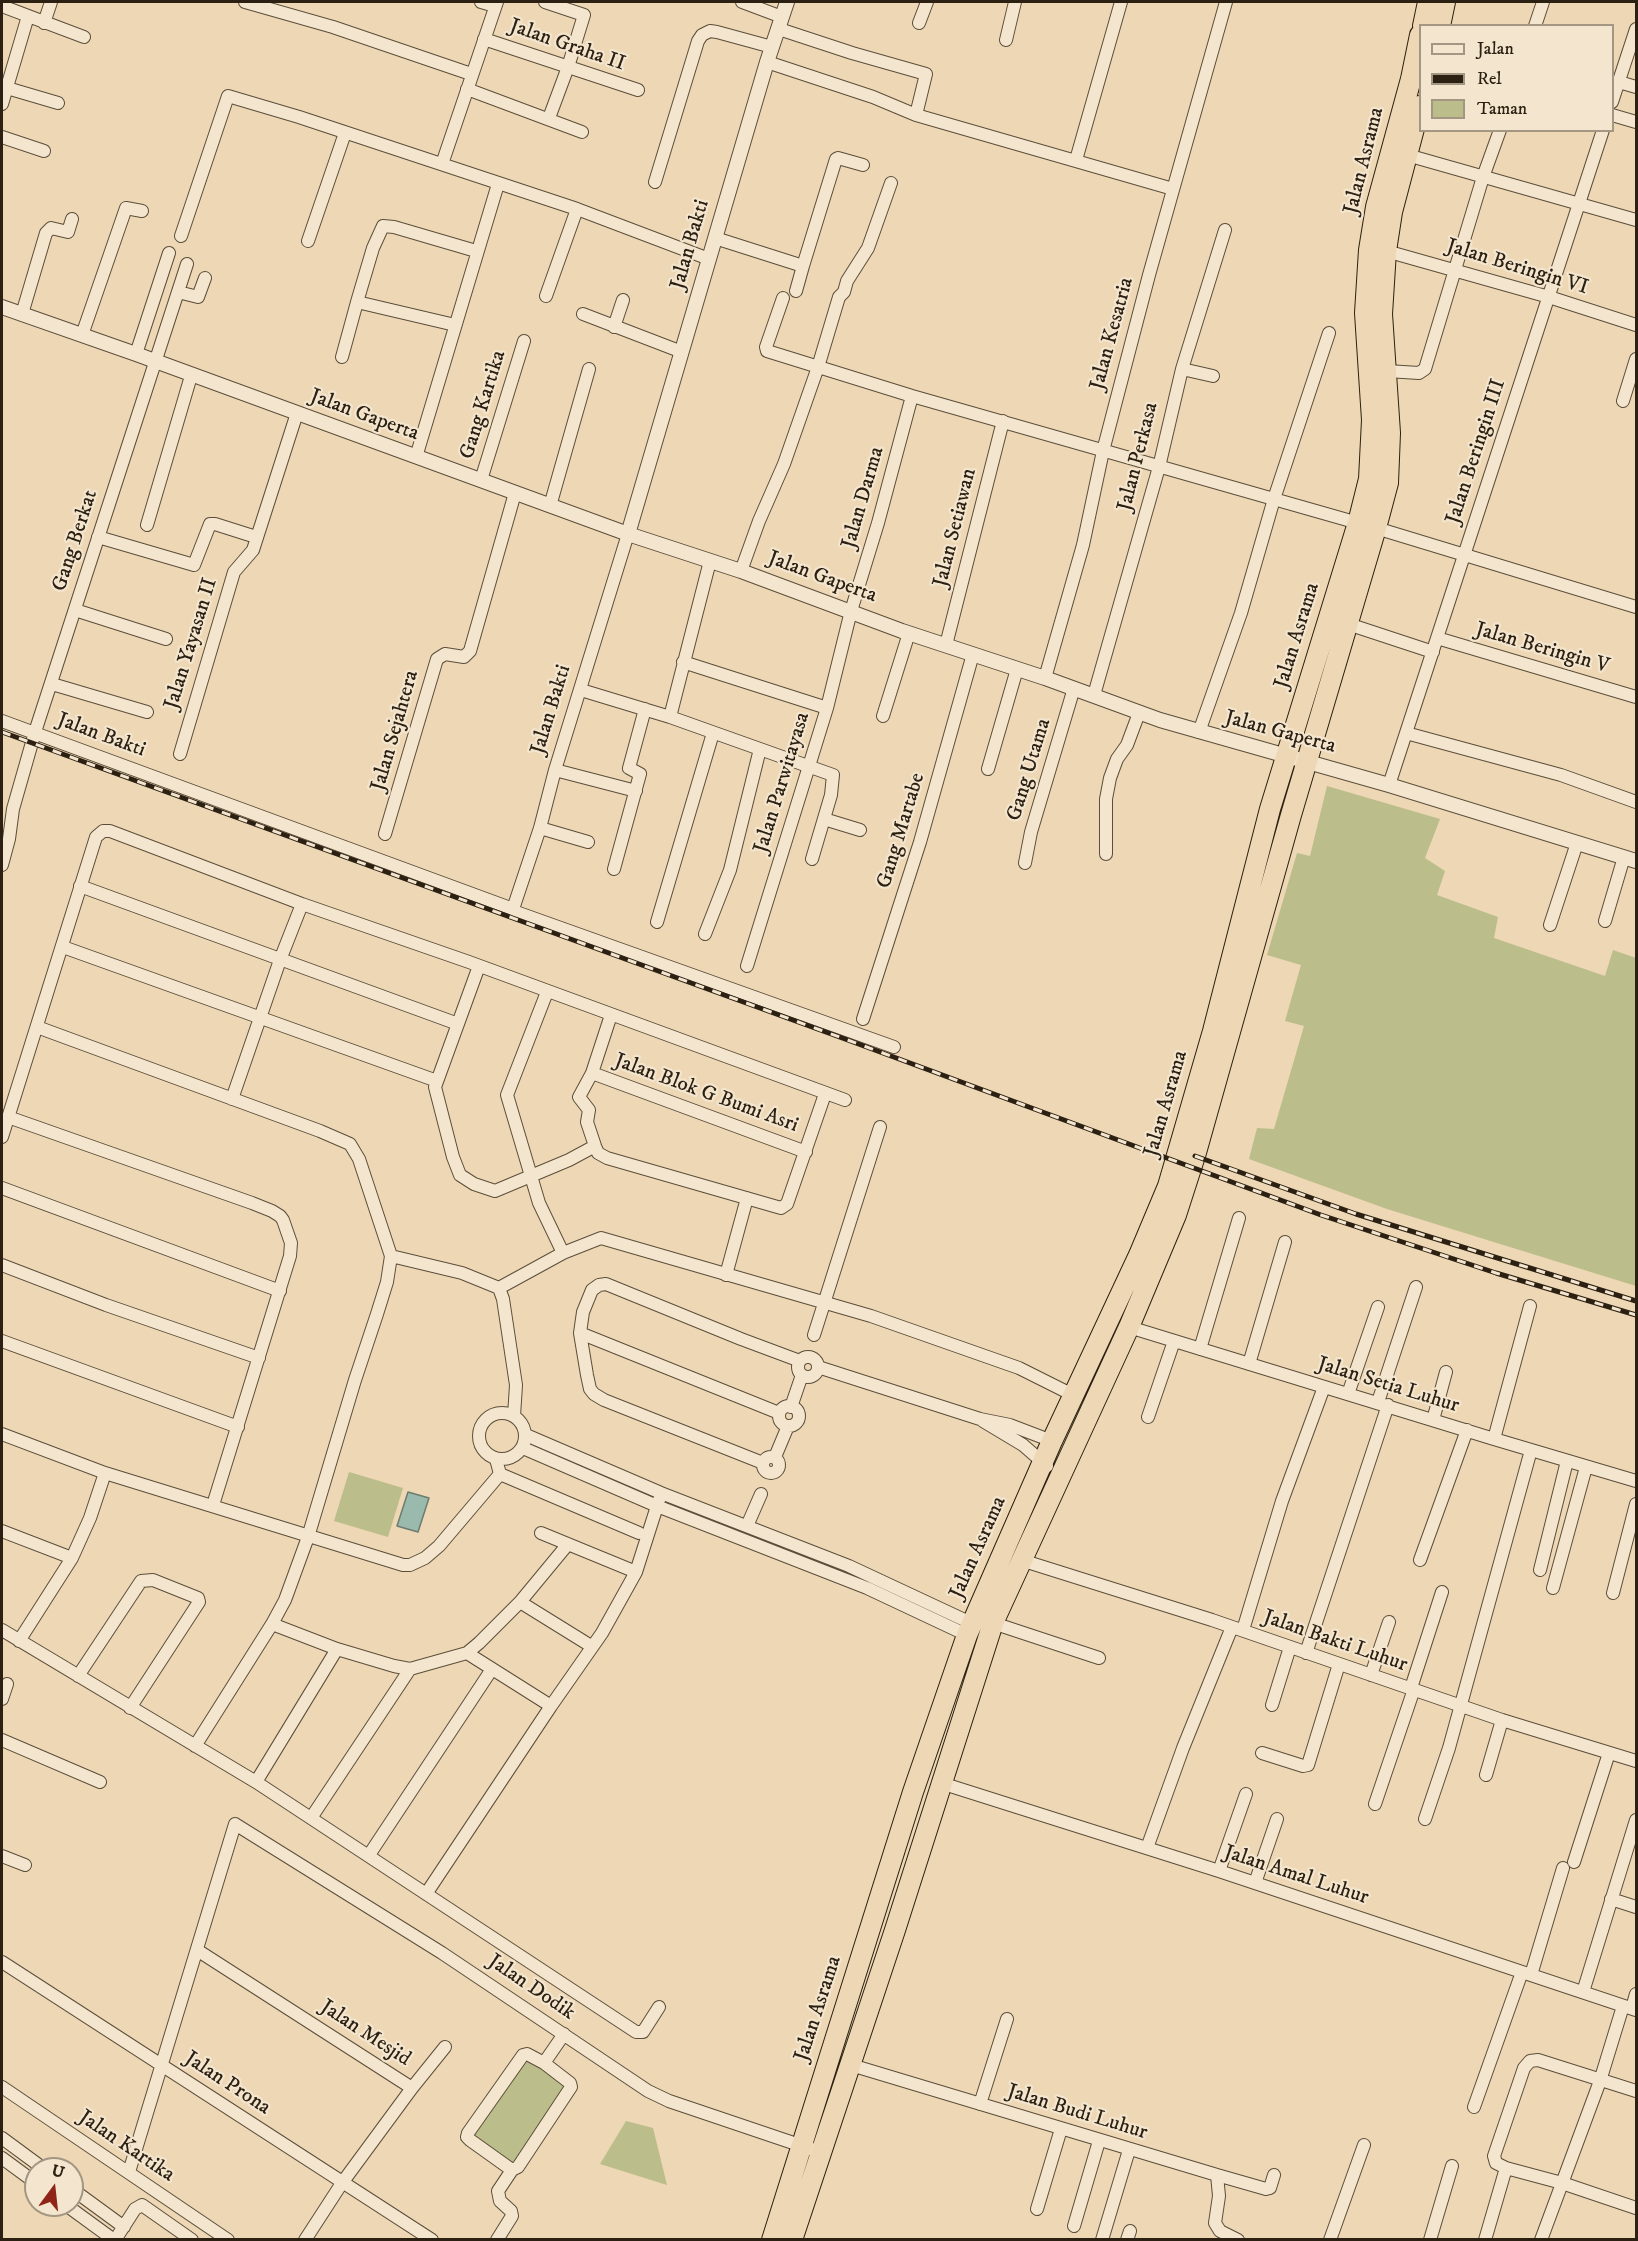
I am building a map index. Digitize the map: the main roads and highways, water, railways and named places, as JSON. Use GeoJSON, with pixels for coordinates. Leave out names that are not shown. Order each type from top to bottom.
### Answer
{"type":"FeatureCollection","features":[{"type":"Feature","properties":{"kind":"highway"},"geometry":{"type":"LineString","coordinates":[[1423,24],[1428,2]]}},
{"type":"Feature","properties":{"kind":"highway"},"geometry":{"type":"LineString","coordinates":[[1440,24],[1445,2]]}},
{"type":"Feature","properties":{"kind":"highway","name":"Jalan Asrama"},"geometry":{"type":"LineString","coordinates":[[792,2240],[851,2065],[993,1623],[1129,1327],[1176,1215],[1192,1168],[1306,761],[1348,624],[1367,525],[1372,420],[1365,313],[1369,250],[1376,207],[1411,79],[1419,40]]}},
{"type":"Feature","properties":{"kind":"highway","name":"Jalan Asrama"},"geometry":{"type":"LineString","coordinates":[[772,2240],[912,1792],[969,1629],[1052,1441],[1065,1391],[1139,1255],[1168,1186],[1213,1031],[1286,756],[1367,525],[1388,483],[1390,433],[1382,314],[1386,251],[1392,212],[1419,110]]}},
{"type":"Feature","properties":{"kind":"railway"},"geometry":{"type":"LineString","coordinates":[[2,732],[1321,1215],[1496,1273],[1636,1315]]}},
{"type":"Feature","properties":{"kind":"railway"},"geometry":{"type":"LineString","coordinates":[[1195,1156],[1356,1214],[1636,1301]]}}]}
